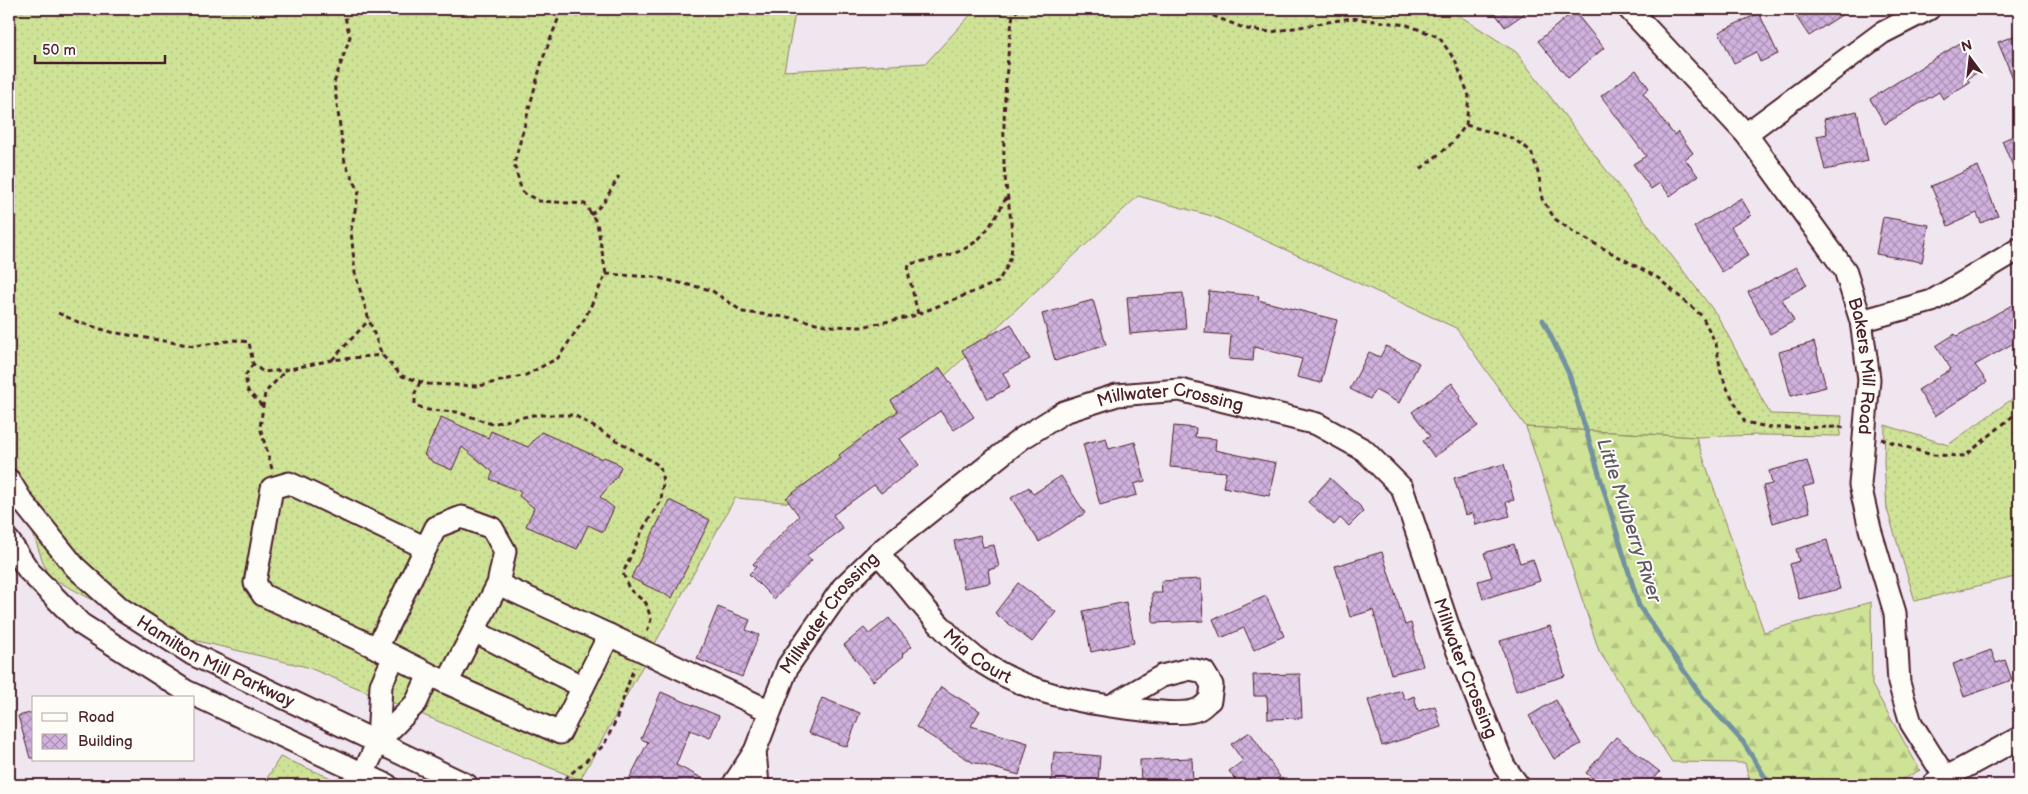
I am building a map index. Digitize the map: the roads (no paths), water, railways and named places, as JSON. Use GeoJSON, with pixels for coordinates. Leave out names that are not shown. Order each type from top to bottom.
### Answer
{"type":"FeatureCollection","features":[{"type":"Feature","properties":{"kind":"street","name":"Bakers Mill Road"},"geometry":{"type":"LineString","coordinates":[[1629,9],[1746,134],[1845,270],[1860,321],[1869,379],[1860,485],[1870,529],[1895,613],[1898,683],[1911,723],[1942,783]]}},
{"type":"Feature","properties":{"kind":"street"},"geometry":{"type":"LineString","coordinates":[[1746,134],[1882,33],[1929,9]]}},
{"type":"Feature","properties":{"kind":"street"},"geometry":{"type":"LineString","coordinates":[[1860,321],[1932,301],[2019,249]]}},
{"type":"Feature","properties":{"kind":"street","name":"Millwater Crossing"},"geometry":{"type":"LineString","coordinates":[[733,785],[755,751],[788,666],[843,587],[878,553],[1021,439],[1064,412],[1116,395],[1180,390],[1317,424],[1364,450],[1402,488],[1452,637],[1504,766],[1518,785]]}},
{"type":"Feature","properties":{"kind":"street","name":"Hamilton Mill Parkway"},"geometry":{"type":"LineString","coordinates":[[9,480],[22,501],[75,566],[120,608],[192,654],[468,785]]}},
{"type":"Feature","properties":{"kind":"street"},"geometry":{"type":"LineString","coordinates":[[426,548],[289,482],[272,488],[255,583],[263,595],[438,679],[560,733],[609,635]]}},
{"type":"Feature","properties":{"kind":"street"},"geometry":{"type":"LineString","coordinates":[[362,774],[378,742],[438,679],[474,631],[498,584],[505,551],[492,528],[462,517],[436,528],[426,548],[385,652],[380,685],[378,742]]}},
{"type":"Feature","properties":{"kind":"street","name":"Hamilton Mill Parkway"},"geometry":{"type":"LineString","coordinates":[[9,541],[29,571],[81,624],[186,691],[387,785]]}},
{"type":"Feature","properties":{"kind":"street","name":"Mia Court"},"geometry":{"type":"LineString","coordinates":[[878,553],[949,634],[982,662],[1018,683],[1058,697],[1110,706]]}},
{"type":"Feature","properties":{"kind":"street"},"geometry":{"type":"LineString","coordinates":[[498,584],[770,711]]}},
{"type":"Feature","properties":{"kind":"street"},"geometry":{"type":"LineString","coordinates":[[474,631],[583,687]]}},
{"type":"Feature","properties":{"kind":"street"},"geometry":{"type":"LineString","coordinates":[[1942,783],[2019,738]]}},
{"type":"Feature","properties":{"kind":"street","name":"Millwater Crossing"},"geometry":{"type":"LineString","coordinates":[[755,751],[758,785]]}},
{"type":"Feature","properties":{"kind":"waterway","name":"Little Mulberry River"},"geometry":{"type":"LineString","coordinates":[[1543,320],[1569,374],[1639,606],[1703,698],[1743,742],[1770,785]]}}]}
